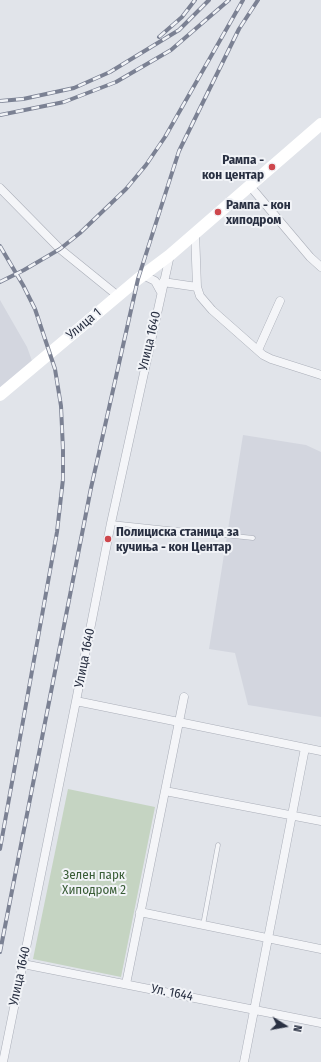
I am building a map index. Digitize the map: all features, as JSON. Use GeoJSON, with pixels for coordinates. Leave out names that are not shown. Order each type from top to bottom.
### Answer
{"type":"FeatureCollection","features":[{"type":"Feature","properties":{"kind":"main road","name":"Улица 1"},"geometry":{"type":"LineString","coordinates":[[0,395],[143,275],[170,255],[195,232],[320,127]]}},
{"type":"Feature","properties":{"kind":"street"},"geometry":{"type":"LineString","coordinates":[[250,186],[310,258],[321,267]]}},
{"type":"Feature","properties":{"kind":"street"},"geometry":{"type":"LineString","coordinates":[[0,188],[60,249],[118,296]]}},
{"type":"Feature","properties":{"kind":"street"},"geometry":{"type":"LineString","coordinates":[[195,232],[197,287],[200,296],[212,310],[258,350],[271,359],[321,375]]}},
{"type":"Feature","properties":{"kind":"street","name":"Улица 1640"},"geometry":{"type":"LineString","coordinates":[[3,1062],[111,523],[170,255]]}},
{"type":"Feature","properties":{"kind":"street"},"geometry":{"type":"LineString","coordinates":[[143,275],[155,281],[161,292]]}},
{"type":"Feature","properties":{"kind":"street"},"geometry":{"type":"LineString","coordinates":[[164,282],[197,287]]}},
{"type":"Feature","properties":{"kind":"street"},"geometry":{"type":"LineString","coordinates":[[258,350],[280,301]]}},
{"type":"Feature","properties":{"kind":"street"},"geometry":{"type":"LineString","coordinates":[[126,984],[184,697]]}},
{"type":"Feature","properties":{"kind":"street"},"geometry":{"type":"LineString","coordinates":[[76,700],[321,751]]}},
{"type":"Feature","properties":{"kind":"street"},"geometry":{"type":"LineString","coordinates":[[244,1062],[306,748]]}},
{"type":"Feature","properties":{"kind":"street"},"geometry":{"type":"LineString","coordinates":[[165,791],[321,821]]}},
{"type":"Feature","properties":{"kind":"street"},"geometry":{"type":"LineString","coordinates":[[140,912],[321,949]]}},
{"type":"Feature","properties":{"kind":"street","name":"Ул. 1644"},"geometry":{"type":"LineString","coordinates":[[23,964],[321,1023]]}},
{"type":"Feature","properties":{"kind":"lane"},"geometry":{"type":"LineString","coordinates":[[111,523],[253,538]]}},
{"type":"Feature","properties":{"kind":"lane"},"geometry":{"type":"LineString","coordinates":[[203,925],[218,845]]}},
{"type":"Feature","properties":{"kind":"shaded area"},"geometry":{"type":"Polygon","coordinates":[[[0,300],[27,347],[35,369],[0,397],[0,300]]]}},
{"type":"Feature","properties":{"kind":"shaded area"},"geometry":{"type":"Polygon","coordinates":[[[243,435],[306,445],[321,452],[321,717],[248,705],[235,653],[209,649],[243,435]]]}},
{"type":"Feature","properties":{"kind":"green space","name":"Зелен парк Хиподром 2"},"geometry":{"type":"Polygon","coordinates":[[[68,789],[155,807],[121,977],[33,959],[68,789]]]}},
{"type":"Feature","properties":{"kind":"railway"},"geometry":{"type":"LineString","coordinates":[[159,37],[182,17],[195,0]]}},
{"type":"Feature","properties":{"kind":"railway"},"geometry":{"type":"LineString","coordinates":[[0,101],[23,99],[74,88],[110,72],[179,30],[209,0]]}},
{"type":"Feature","properties":{"kind":"railway"},"geometry":{"type":"LineString","coordinates":[[0,115],[64,102],[116,82],[171,50],[229,0]]}},
{"type":"Feature","properties":{"kind":"railway"},"geometry":{"type":"LineString","coordinates":[[0,282],[60,249],[80,233],[126,189],[146,165],[165,137],[243,0]]}},
{"type":"Feature","properties":{"kind":"railway"},"geometry":{"type":"LineString","coordinates":[[0,952],[91,488],[138,279],[179,151],[239,29],[258,0]]}},
{"type":"Feature","properties":{"kind":"railway"},"geometry":{"type":"LineString","coordinates":[[0,246],[35,309],[55,369],[61,406],[63,450],[63,479],[57,532],[0,849]]}},
{"type":"Feature","properties":{"kind":"place","name":"Рампа - кон центар"},"geometry":{"type":"Point","coordinates":[272,167]}},
{"type":"Feature","properties":{"kind":"place","name":"Рампа - кон хиподром"},"geometry":{"type":"Point","coordinates":[218,212]}},
{"type":"Feature","properties":{"kind":"place","name":"Полициска станица за кучиња - кон Центар"},"geometry":{"type":"Point","coordinates":[108,539]}}]}
